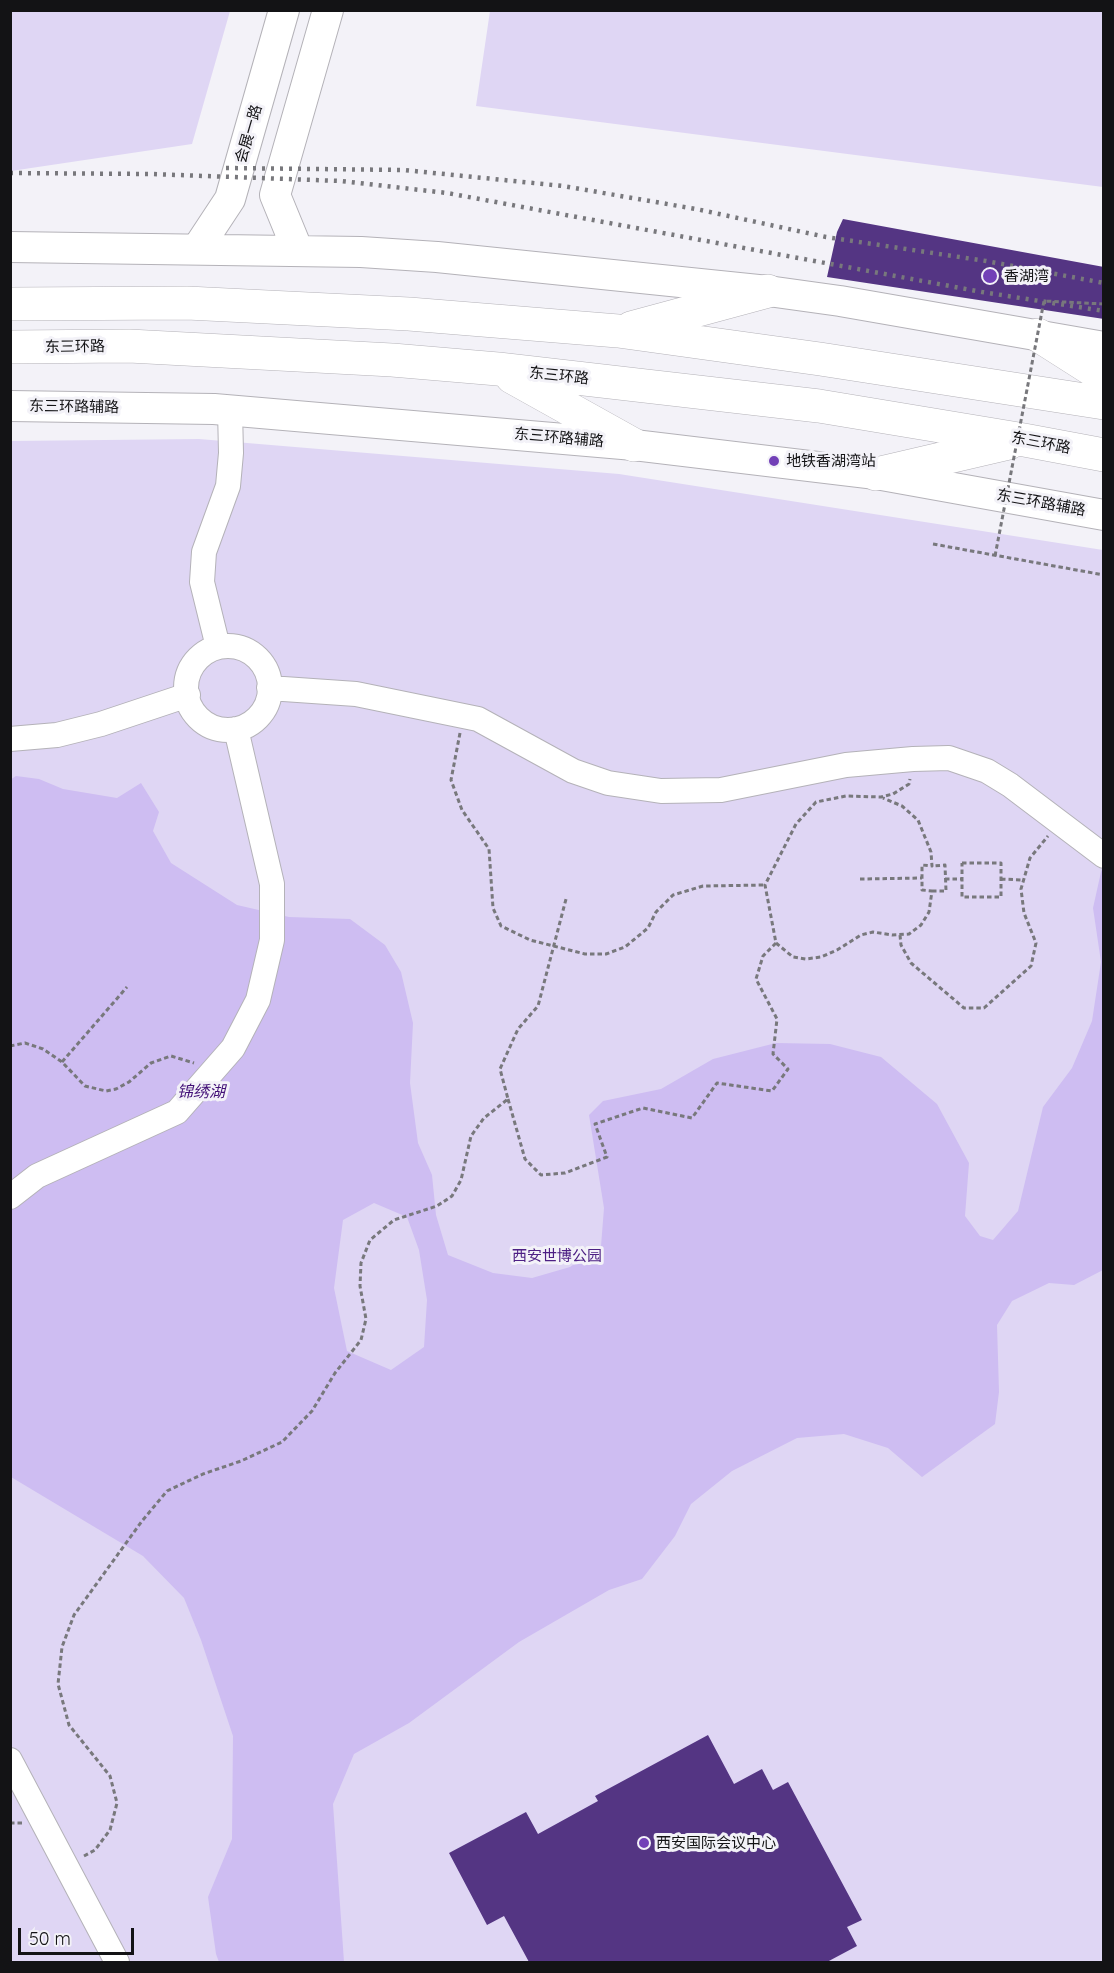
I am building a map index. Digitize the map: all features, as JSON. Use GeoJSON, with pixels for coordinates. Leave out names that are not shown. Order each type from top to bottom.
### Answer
{"type":"FeatureCollection","features":[{"type":"Feature","properties":{"kind":"highway"},"geometry":{"type":"LineString","coordinates":[[618,331],[768,291]]}},
{"type":"Feature","properties":{"kind":"highway"},"geometry":{"type":"LineString","coordinates":[[10,304],[187,303],[409,314],[618,331],[820,359],[1104,404]]}},
{"type":"Feature","properties":{"kind":"highway"},"geometry":{"type":"LineString","coordinates":[[1038,335],[1104,377]]}},
{"type":"Feature","properties":{"kind":"highway","name":"东三环路"},"geometry":{"type":"LineString","coordinates":[[10,347],[129,346],[392,360],[498,369],[819,406],[1104,455]]}},
{"type":"Feature","properties":{"kind":"highway"},"geometry":{"type":"LineString","coordinates":[[498,369],[634,445]]}},
{"type":"Feature","properties":{"kind":"highway"},"geometry":{"type":"LineString","coordinates":[[876,474],[1024,440]]}},
{"type":"Feature","properties":{"kind":"main road","name":"会展一路"},"geometry":{"type":"LineString","coordinates":[[196,249],[231,199],[284,10]]}},
{"type":"Feature","properties":{"kind":"main road"},"geometry":{"type":"LineString","coordinates":[[298,251],[275,195],[328,10]]}},
{"type":"Feature","properties":{"kind":"main road"},"geometry":{"type":"LineString","coordinates":[[10,247],[361,252],[437,258],[768,291],[840,301],[1104,347]]}},
{"type":"Feature","properties":{"kind":"main road","name":"东三环路辅路"},"geometry":{"type":"LineString","coordinates":[[10,406],[230,410],[634,445],[876,474],[1104,515]]}},
{"type":"Feature","properties":{"kind":"lane"},"geometry":{"type":"LineString","coordinates":[[218,647],[202,582],[204,552],[228,486],[231,453],[230,410]]}},
{"type":"Feature","properties":{"kind":"lane"},"geometry":{"type":"LineString","coordinates":[[231,646],[245,649],[256,657],[265,668],[269,688],[265,708],[256,719],[236,729],[218,729],[205,723],[195,713],[188,701],[186,687],[195,662],[205,652],[218,647],[231,646]]}},
{"type":"Feature","properties":{"kind":"lane"},"geometry":{"type":"LineString","coordinates":[[269,688],[356,694],[478,719],[573,771],[608,783],[661,790],[721,790],[846,765],[913,759],[949,759],[987,771],[1096,851]]}},
{"type":"Feature","properties":{"kind":"lane"},"geometry":{"type":"LineString","coordinates":[[10,739],[57,735],[101,724],[188,695]]}},
{"type":"Feature","properties":{"kind":"lane"},"geometry":{"type":"LineString","coordinates":[[10,1197],[37,1176],[177,1113],[233,1048],[258,1000],[273,940],[272,884],[236,729]]}},
{"type":"Feature","properties":{"kind":"lane"},"geometry":{"type":"LineString","coordinates":[[10,1760],[117,1962]]}},
{"type":"Feature","properties":{"kind":"path"},"geometry":{"type":"LineString","coordinates":[[995,556],[1044,301],[1104,304]]}},
{"type":"Feature","properties":{"kind":"path"},"geometry":{"type":"LineString","coordinates":[[933,544],[1104,575]]}},
{"type":"Feature","properties":{"kind":"path"},"geometry":{"type":"LineString","coordinates":[[463,716],[452,780],[462,810],[489,849],[493,909],[501,927],[530,940],[585,954],[606,954],[625,947],[648,928],[656,912],[673,896],[703,886],[765,885]]}},
{"type":"Feature","properties":{"kind":"path"},"geometry":{"type":"LineString","coordinates":[[913,759],[909,784],[893,794],[881,797],[846,796],[816,802],[796,824],[765,885],[776,943],[793,957],[806,958],[821,957],[861,935],[873,932],[909,934],[921,925],[929,912],[932,891]]}},
{"type":"Feature","properties":{"kind":"path"},"geometry":{"type":"LineString","coordinates":[[881,797],[902,806],[918,820],[930,852],[932,866]]}},
{"type":"Feature","properties":{"kind":"path"},"geometry":{"type":"LineString","coordinates":[[900,935],[901,945],[911,963],[964,1008],[984,1008],[1031,966],[1036,943],[1024,913],[1021,889],[1030,858],[1059,823]]}},
{"type":"Feature","properties":{"kind":"path"},"geometry":{"type":"LineString","coordinates":[[962,863],[1001,863],[1001,879],[1001,897],[962,897],[962,863]]}},
{"type":"Feature","properties":{"kind":"path"},"geometry":{"type":"LineString","coordinates":[[945,865],[946,891],[922,890],[921,866],[932,866],[945,865]]}},
{"type":"Feature","properties":{"kind":"path"},"geometry":{"type":"LineString","coordinates":[[860,879],[922,879]]}},
{"type":"Feature","properties":{"kind":"path"},"geometry":{"type":"LineString","coordinates":[[945,879],[962,879]]}},
{"type":"Feature","properties":{"kind":"path"},"geometry":{"type":"LineString","coordinates":[[1001,879],[1024,880]]}},
{"type":"Feature","properties":{"kind":"path"},"geometry":{"type":"LineString","coordinates":[[566,899],[538,1006],[518,1029],[500,1069],[525,1159],[542,1175],[565,1173],[607,1157],[595,1124],[643,1108],[692,1118],[717,1083],[772,1091],[788,1069],[773,1054],[777,1019],[756,979],[763,956],[776,943]]}},
{"type":"Feature","properties":{"kind":"path"},"geometry":{"type":"LineString","coordinates":[[62,1062],[127,987]]}},
{"type":"Feature","properties":{"kind":"path"},"geometry":{"type":"LineString","coordinates":[[10,1046],[25,1043],[43,1049],[62,1062],[85,1086],[106,1091],[129,1082],[151,1062],[171,1056],[192,1062],[210,1074]]}},
{"type":"Feature","properties":{"kind":"path"},"geometry":{"type":"LineString","coordinates":[[67,1867],[95,1850],[110,1830],[117,1803],[110,1776],[69,1725],[58,1684],[62,1647],[74,1615],[142,1521],[167,1491],[203,1473],[241,1461],[282,1442],[312,1411],[335,1373],[362,1340],[366,1319],[360,1287],[361,1263],[370,1240],[394,1220],[437,1206],[452,1196],[461,1180],[471,1137],[484,1118],[508,1099]]}},
{"type":"Feature","properties":{"kind":"green space"},"geometry":{"type":"Polygon","coordinates":[[[10,11],[230,11],[192,144],[11,171],[10,11]]]}},
{"type":"Feature","properties":{"kind":"green space"},"geometry":{"type":"Polygon","coordinates":[[[490,11],[1103,11],[1103,187],[476,106],[490,11]]]}},
{"type":"Feature","properties":{"kind":"green space","name":"西安世博公园"},"geometry":{"type":"Polygon","coordinates":[[[199,439],[619,474],[1103,550],[1103,1962],[11,1962],[10,441],[199,439]]]}},
{"type":"Feature","properties":{"kind":"water","name":"锦绣湖"},"geometry":{"type":"Polygon","coordinates":[[[16,776],[39,779],[63,789],[117,798],[141,783],[159,812],[153,831],[171,863],[237,905],[289,917],[350,919],[385,945],[401,972],[413,1023],[410,1083],[418,1143],[432,1175],[436,1215],[448,1255],[493,1273],[532,1278],[570,1267],[601,1246],[604,1208],[589,1115],[603,1101],[661,1089],[713,1059],[776,1043],[830,1044],[881,1057],[937,1104],[969,1163],[965,1216],[980,1236],[993,1240],[1018,1211],[1043,1107],[1072,1068],[1092,1021],[1101,962],[1093,908],[1103,867],[1103,1270],[1074,1285],[1049,1283],[1012,1301],[997,1325],[999,1392],[995,1424],[922,1477],[888,1448],[844,1434],[797,1438],[732,1471],[691,1504],[675,1536],[642,1579],[609,1590],[519,1642],[409,1723],[354,1754],[333,1804],[344,1962],[219,1962],[208,1897],[232,1839],[233,1736],[201,1640],[184,1598],[143,1556],[11,1477],[10,780],[16,776]],[[374,1203],[343,1220],[334,1288],[347,1351],[391,1370],[424,1347],[427,1300],[419,1250],[407,1217],[374,1203]]]}},
{"type":"Feature","properties":{"kind":"building","name":"香湖湾"},"geometry":{"type":"Polygon","coordinates":[[[843,219],[1104,267],[1104,319],[827,277],[837,232],[843,219]]]}},
{"type":"Feature","properties":{"kind":"building","name":"西安国际会议中心"},"geometry":{"type":"Polygon","coordinates":[[[708,1735],[734,1784],[762,1769],[773,1790],[788,1782],[862,1920],[847,1927],[857,1946],[827,1962],[529,1962],[504,1916],[487,1925],[449,1853],[526,1812],[538,1834],[598,1801],[595,1796],[708,1735]]]}},
{"type":"Feature","properties":{"kind":"railway"},"geometry":{"type":"LineString","coordinates":[[226,168],[404,170],[563,186],[696,209],[826,237],[986,261],[1104,283]]}},
{"type":"Feature","properties":{"kind":"railway"},"geometry":{"type":"LineString","coordinates":[[10,173],[151,174],[341,181],[447,193],[982,292],[1104,311]]}},
{"type":"Feature","properties":{"kind":"place","name":"香湖湾"},"geometry":{"type":"Point","coordinates":[990,276]}},
{"type":"Feature","properties":{"kind":"place","name":"地铁香湖湾站"},"geometry":{"type":"Point","coordinates":[774,461]}},
{"type":"Feature","properties":{"kind":"place","name":"西安国际会议中心"},"geometry":{"type":"Point","coordinates":[644,1843]}}]}
